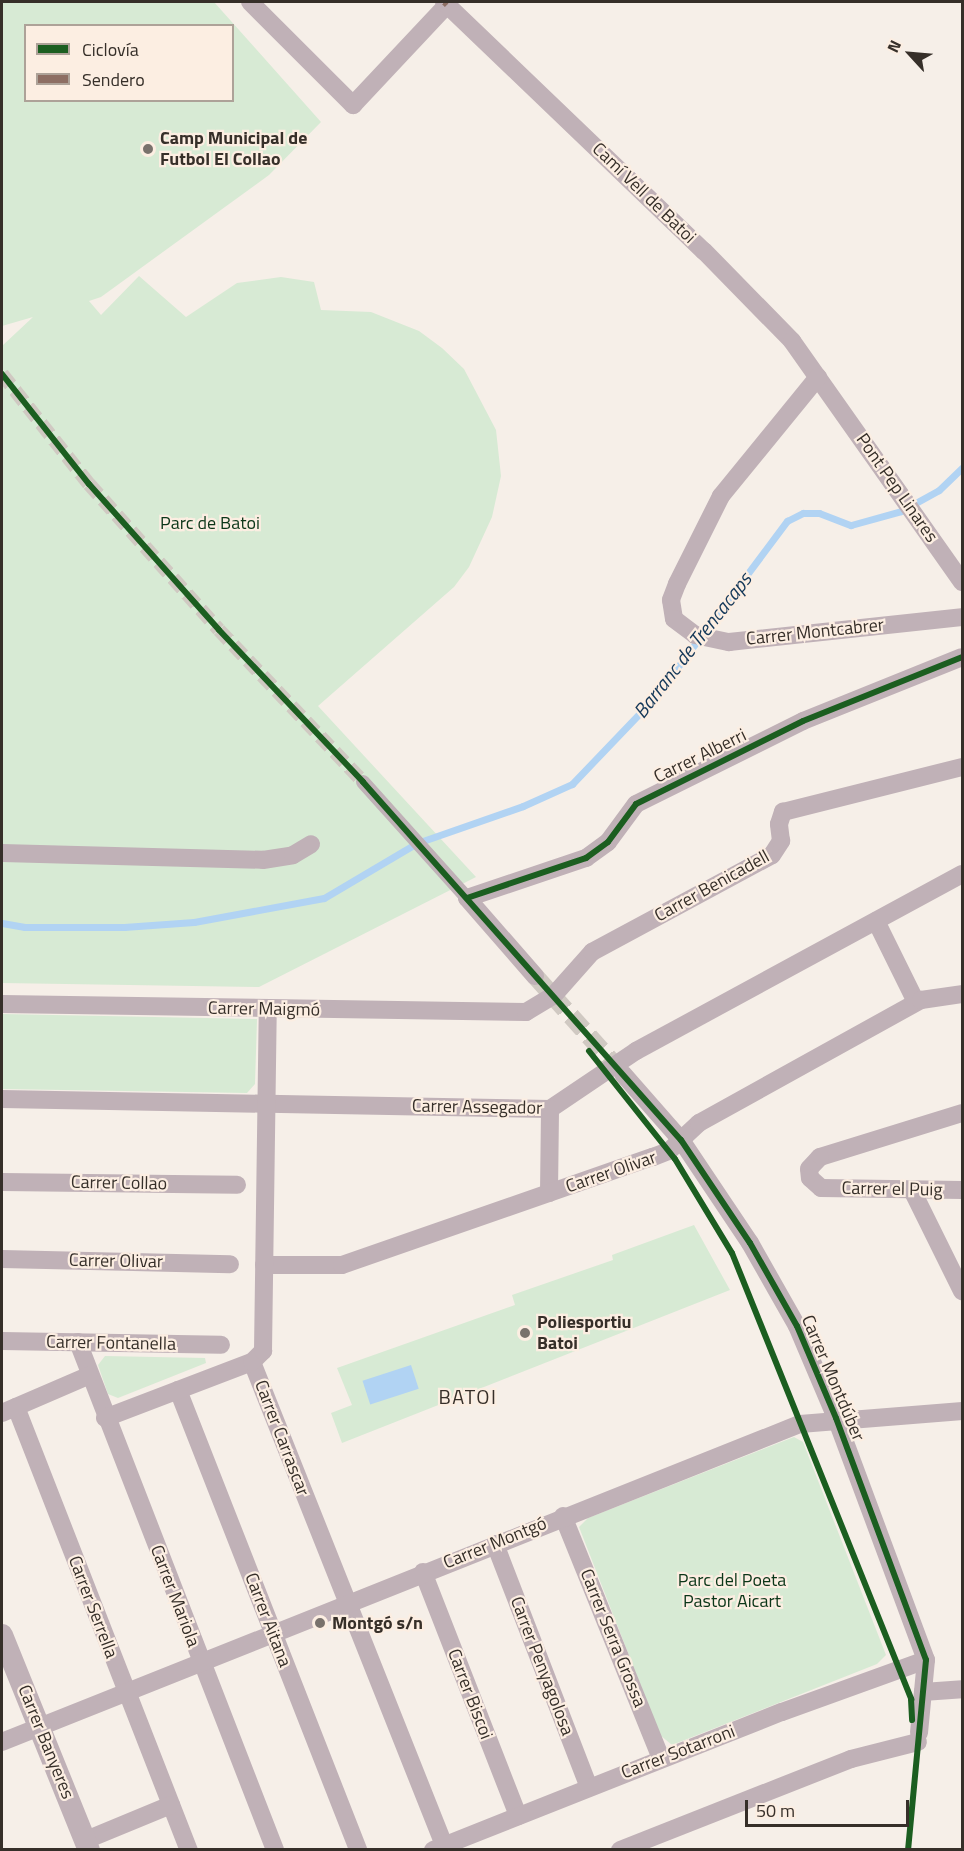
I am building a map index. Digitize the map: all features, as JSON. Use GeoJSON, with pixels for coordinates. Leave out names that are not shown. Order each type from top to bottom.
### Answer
{"type":"FeatureCollection","features":[{"type":"Feature","properties":{"kind":"street"},"geometry":{"type":"LineString","coordinates":[[250,2],[354,105],[446,3]]}},
{"type":"Feature","properties":{"kind":"street","name":"Camí Vell de Batoi"},"geometry":{"type":"LineString","coordinates":[[446,3],[705,251],[792,341],[831,394]]}},
{"type":"Feature","properties":{"kind":"street","name":"Carrer Montcabrer"},"geometry":{"type":"LineString","coordinates":[[818,377],[729,484],[705,525],[671,600],[674,619],[685,629],[712,640],[729,642],[963,617]]}},
{"type":"Feature","properties":{"kind":"street","name":"Pont Pep Linares"},"geometry":{"type":"LineString","coordinates":[[831,394],[963,582]]}},
{"type":"Feature","properties":{"kind":"street","name":"Carrer Alberri"},"geometry":{"type":"LineString","coordinates":[[467,898],[586,858],[608,842],[636,804],[803,721],[963,657]]}},
{"type":"Feature","properties":{"kind":"street","name":"Carrer Benicadell"},"geometry":{"type":"LineString","coordinates":[[526,1012],[553,996],[592,952],[772,855],[781,841],[778,824],[783,812],[963,767]]}},
{"type":"Feature","properties":{"kind":"street"},"geometry":{"type":"LineString","coordinates":[[363,783],[535,976]]}},
{"type":"Feature","properties":{"kind":"street"},"geometry":{"type":"LineString","coordinates":[[2,853],[263,860],[293,855],[311,844]]}},
{"type":"Feature","properties":{"kind":"street","name":"Carrer Assegador"},"geometry":{"type":"LineString","coordinates":[[2,1099],[550,1108],[636,1051],[963,874]]}},
{"type":"Feature","properties":{"kind":"street"},"geometry":{"type":"LineString","coordinates":[[876,921],[916,1002]]}},
{"type":"Feature","properties":{"kind":"street","name":"Carrer Olivar"},"geometry":{"type":"LineString","coordinates":[[264,1264],[342,1265],[669,1151],[699,1124],[916,1002],[963,994]]}},
{"type":"Feature","properties":{"kind":"street","name":"Carrer Maigmó"},"geometry":{"type":"LineString","coordinates":[[2,1004],[268,1010],[526,1012]]}},
{"type":"Feature","properties":{"kind":"street","name":"Carrer Carrascar"},"geometry":{"type":"LineString","coordinates":[[268,1010],[264,1103],[263,1351],[252,1362],[441,1848]]}},
{"type":"Feature","properties":{"kind":"street","name":"Carrer Montdúber"},"geometry":{"type":"LineString","coordinates":[[620,1850],[851,1760],[919,1737],[926,1660],[836,1418],[797,1326],[750,1243],[681,1140],[623,1074]]}},
{"type":"Feature","properties":{"kind":"street"},"geometry":{"type":"LineString","coordinates":[[549,1193],[550,1108]]}},
{"type":"Feature","properties":{"kind":"street","name":"Carrer el Puig"},"geometry":{"type":"LineString","coordinates":[[963,1113],[820,1157],[809,1169],[810,1178],[820,1188],[963,1190]]}},
{"type":"Feature","properties":{"kind":"street","name":"Carrer Collao"},"geometry":{"type":"LineString","coordinates":[[2,1182],[237,1185]]}},
{"type":"Feature","properties":{"kind":"street"},"geometry":{"type":"LineString","coordinates":[[912,1190],[963,1291]]}},
{"type":"Feature","properties":{"kind":"street","name":"Carrer Olivar"},"geometry":{"type":"LineString","coordinates":[[2,1259],[230,1264]]}},
{"type":"Feature","properties":{"kind":"street","name":"Carrer Fontanella"},"geometry":{"type":"LineString","coordinates":[[2,1341],[221,1345]]}},
{"type":"Feature","properties":{"kind":"street","name":"Carrer Mariola"},"geometry":{"type":"LineString","coordinates":[[78,1342],[88,1376],[275,1850]]}},
{"type":"Feature","properties":{"kind":"street"},"geometry":{"type":"LineString","coordinates":[[105,1418],[252,1362]]}},
{"type":"Feature","properties":{"kind":"street","name":"Carrer Serrella"},"geometry":{"type":"LineString","coordinates":[[88,1376],[9,1410],[189,1850]]}},
{"type":"Feature","properties":{"kind":"street","name":"Carrer Aitana"},"geometry":{"type":"LineString","coordinates":[[178,1390],[358,1850]]}},
{"type":"Feature","properties":{"kind":"street","name":"Carrer Montgó"},"geometry":{"type":"LineString","coordinates":[[2,1742],[200,1660],[800,1424],[836,1418],[963,1411]]}},
{"type":"Feature","properties":{"kind":"street","name":"Carrer Serra Grossa"},"geometry":{"type":"LineString","coordinates":[[564,1516],[661,1759]]}},
{"type":"Feature","properties":{"kind":"street","name":"Carrer Penyagolosa"},"geometry":{"type":"LineString","coordinates":[[495,1544],[589,1787]]}},
{"type":"Feature","properties":{"kind":"street","name":"Carrer Biscoi"},"geometry":{"type":"LineString","coordinates":[[423,1572],[518,1816]]}},
{"type":"Feature","properties":{"kind":"street","name":"Carrer Banyeres"},"geometry":{"type":"LineString","coordinates":[[2,1635],[87,1845]]}},
{"type":"Feature","properties":{"kind":"street","name":"Carrer Sotarroni"},"geometry":{"type":"LineString","coordinates":[[441,1848],[661,1759],[926,1660]]}},
{"type":"Feature","properties":{"kind":"street"},"geometry":{"type":"LineString","coordinates":[[923,1692],[963,1689]]}},
{"type":"Feature","properties":{"kind":"street"},"geometry":{"type":"LineString","coordinates":[[87,1845],[171,1805]]}},
{"type":"Feature","properties":{"kind":"green space","name":"Parc de Batoi"},"geometry":{"type":"Polygon","coordinates":[[[2,2],[214,2],[234,24],[24,24],[24,102],[234,102],[234,24],[321,122],[269,175],[101,297],[89,301],[101,315],[139,276],[186,317],[237,283],[281,277],[314,282],[321,310],[371,312],[419,331],[442,348],[464,369],[496,430],[501,476],[492,517],[469,567],[454,587],[318,706],[476,877],[259,987],[2,983],[2,346],[33,317],[2,326],[2,2]]]}},
{"type":"Feature","properties":{"kind":"green space"},"geometry":{"type":"Polygon","coordinates":[[[2,1014],[257,1019],[255,1084],[247,1093],[2,1089],[2,1014]]]}},
{"type":"Feature","properties":{"kind":"green space","name":"Poliesportiu Batoi"},"geometry":{"type":"Polygon","coordinates":[[[694,1225],[730,1290],[342,1443],[331,1413],[352,1405],[337,1368],[515,1305],[512,1295],[613,1260],[612,1255],[694,1225]]]}},
{"type":"Feature","properties":{"kind":"green space"},"geometry":{"type":"Polygon","coordinates":[[[105,1356],[205,1358],[206,1363],[118,1398],[108,1394],[98,1365],[105,1356]]]}},
{"type":"Feature","properties":{"kind":"green space","name":"Parc del Poeta Pastor Aicart"},"geometry":{"type":"Polygon","coordinates":[[[794,1437],[803,1442],[886,1655],[877,1664],[672,1745],[660,1735],[579,1527],[588,1518],[794,1437]]]}},
{"type":"Feature","properties":{"kind":"water"},"geometry":{"type":"Polygon","coordinates":[[[411,1365],[419,1389],[370,1405],[362,1381],[411,1365]]]}},
{"type":"Feature","properties":{"kind":"waterway","name":"Barranc de Trencacaps"},"geometry":{"type":"LineString","coordinates":[[2,923],[25,927],[124,927],[194,922],[324,898],[417,843],[523,806],[572,784],[656,696],[787,521],[803,513],[819,513],[851,525],[901,511],[939,490],[962,468]]}},
{"type":"Feature","properties":{"kind":"tunnel"},"geometry":{"type":"LineString","coordinates":[[2,374],[89,484],[219,630],[363,782]]}},
{"type":"Feature","properties":{"kind":"tunnel"},"geometry":{"type":"LineString","coordinates":[[535,976],[623,1074]]}},
{"type":"Feature","properties":{"kind":"marked path"},"geometry":{"type":"LineString","coordinates":[[444,2],[447,5]]}},
{"type":"Feature","properties":{"kind":"cycle path"},"geometry":{"type":"LineString","coordinates":[[2,374],[89,484],[219,630],[363,782],[681,1140],[750,1243],[797,1326],[836,1418],[926,1660],[908,1850]]}},
{"type":"Feature","properties":{"kind":"cycle path"},"geometry":{"type":"LineString","coordinates":[[467,898],[586,858],[608,842],[636,804],[803,721],[962,657]]}},
{"type":"Feature","properties":{"kind":"cycle path"},"geometry":{"type":"LineString","coordinates":[[589,1051],[675,1159],[732,1253],[911,1699],[912,1720]]}},
{"type":"Feature","properties":{"kind":"place","name":"Camp Municipal de Futbol El Collao"},"geometry":{"type":"Point","coordinates":[148,149]}},
{"type":"Feature","properties":{"kind":"place","name":"Poliesportiu Batoi"},"geometry":{"type":"Point","coordinates":[525,1333]}},
{"type":"Feature","properties":{"kind":"place","name":"Montgó s/n"},"geometry":{"type":"Point","coordinates":[320,1623]}},
{"type":"Feature","properties":{"kind":"district","name":"BATOI"},"geometry":{"type":"Point","coordinates":[468,1396]}}]}
